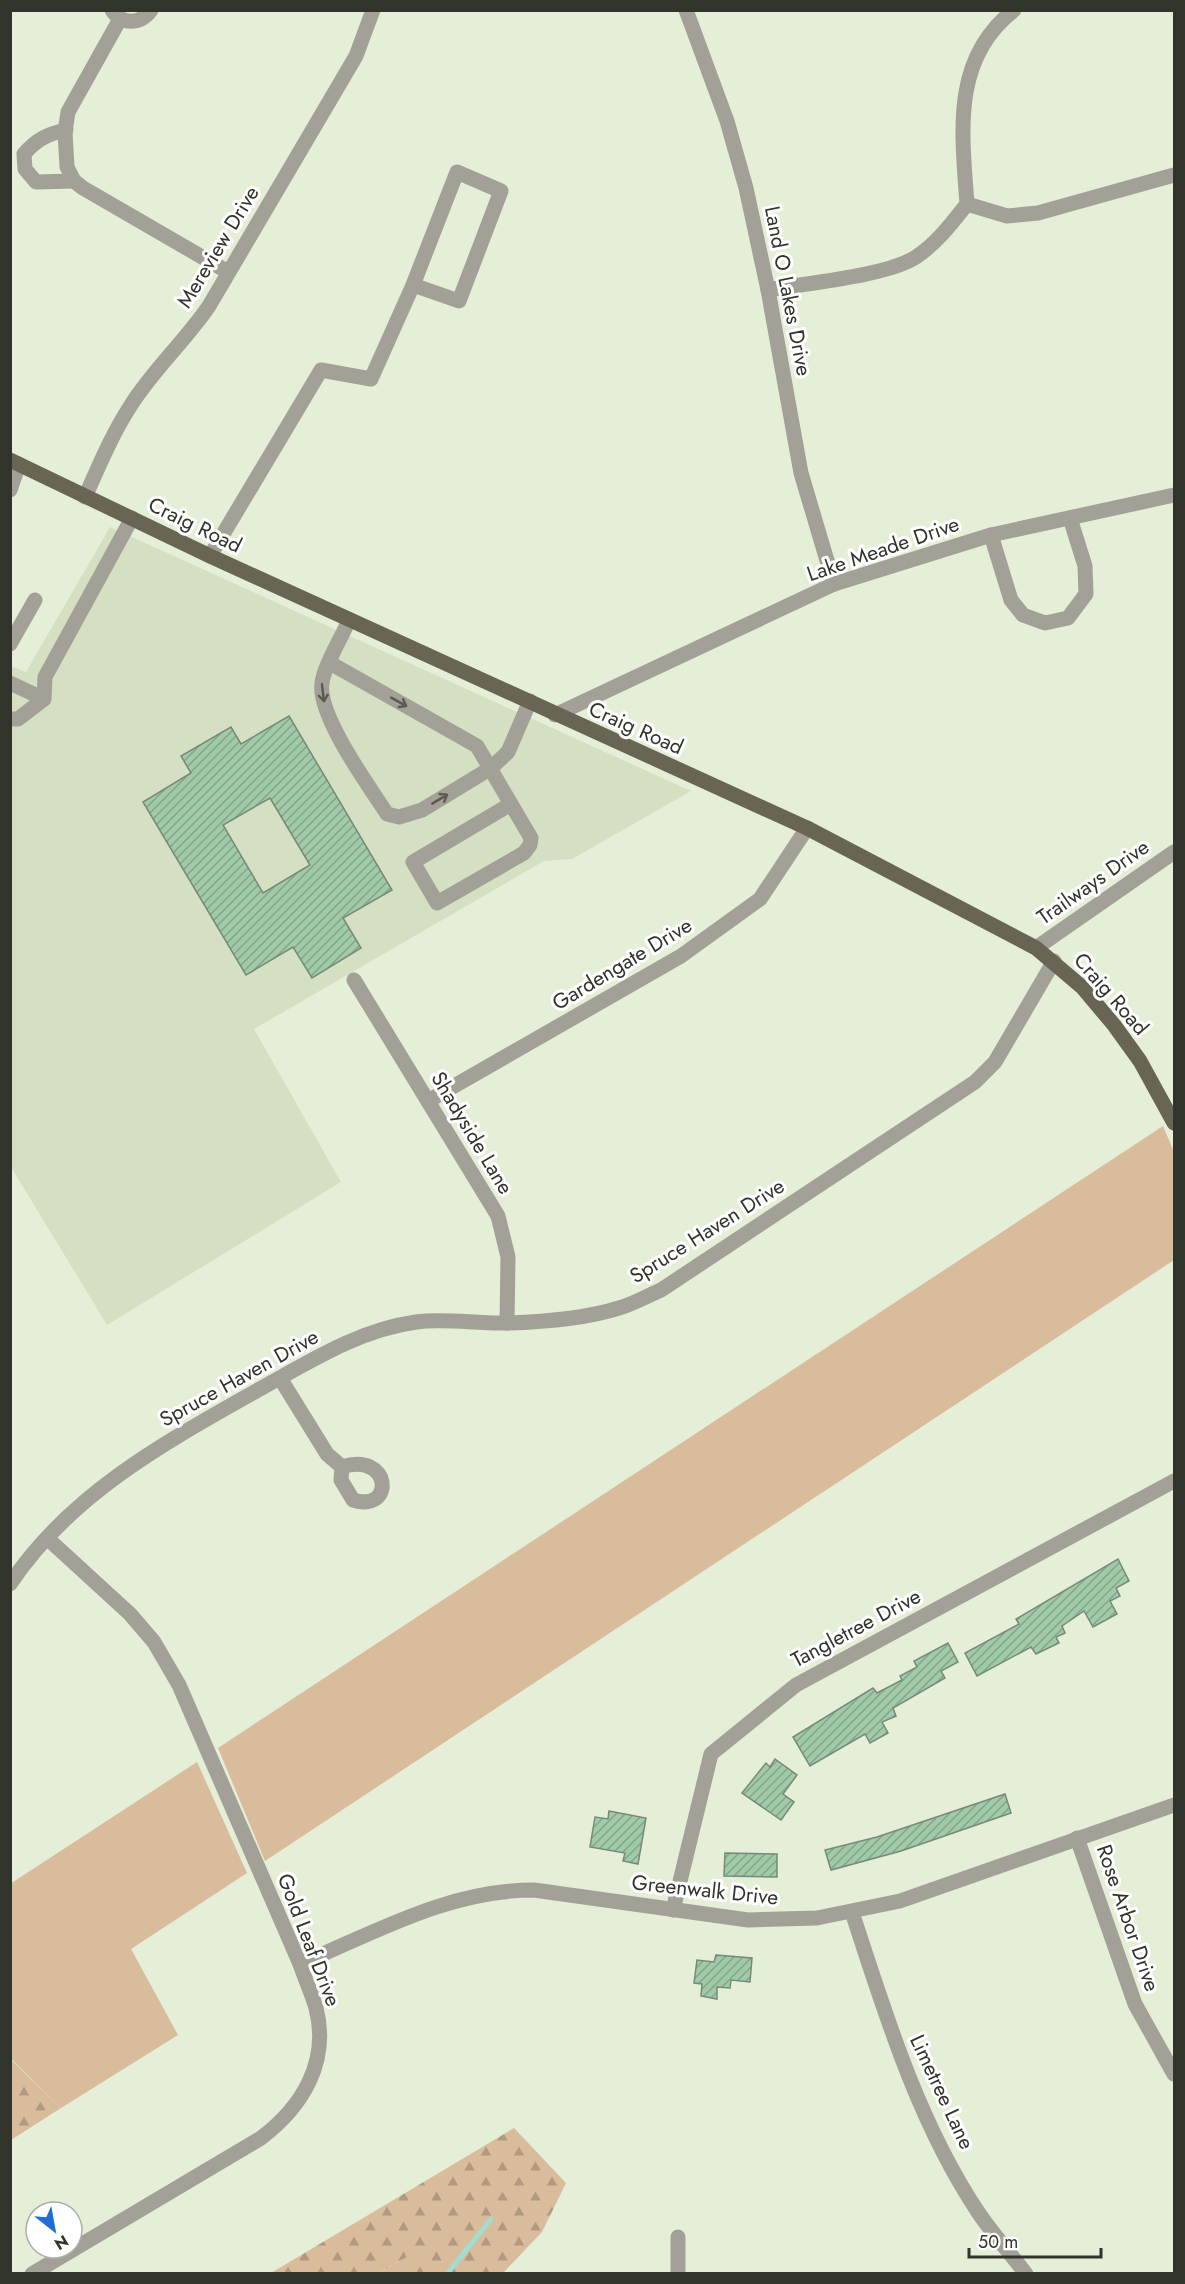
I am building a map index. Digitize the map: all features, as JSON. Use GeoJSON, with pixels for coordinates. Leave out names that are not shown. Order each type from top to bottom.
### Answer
{"type":"FeatureCollection","features":[{"type":"Feature","properties":{"kind":"main road","name":"Craig Road"},"geometry":{"type":"LineString","coordinates":[[15,462],[210,556],[807,828],[1036,948],[1082,987],[1114,1025],[1140,1061],[1174,1123]]}},
{"type":"Feature","properties":{"kind":"street"},"geometry":{"type":"LineString","coordinates":[[74,181],[67,167],[68,112],[116,15],[134,22],[151,10]]}},
{"type":"Feature","properties":{"kind":"street","name":"Mereview Drive"},"geometry":{"type":"LineString","coordinates":[[85,496],[115,432],[132,403],[190,333],[356,56],[373,10]]}},
{"type":"Feature","properties":{"kind":"street","name":"Land O Lakes Drive"},"geometry":{"type":"LineString","coordinates":[[686,10],[727,121],[746,188],[768,290],[801,473],[834,584]]}},
{"type":"Feature","properties":{"kind":"street"},"geometry":{"type":"LineString","coordinates":[[768,290],[890,269],[915,257],[939,238],[968,204],[961,118],[968,82],[979,51],[999,22],[1014,10]]}},
{"type":"Feature","properties":{"kind":"street"},"geometry":{"type":"LineString","coordinates":[[66,130],[49,134],[34,143],[24,154],[25,169],[36,182],[74,181],[228,272]]}},
{"type":"Feature","properties":{"kind":"street"},"geometry":{"type":"LineString","coordinates":[[210,556],[321,370],[371,379],[413,285],[457,172],[501,191],[459,301],[413,285]]}},
{"type":"Feature","properties":{"kind":"street"},"geometry":{"type":"LineString","coordinates":[[968,204],[1007,216],[1038,213],[1174,175]]}},
{"type":"Feature","properties":{"kind":"street"},"geometry":{"type":"LineString","coordinates":[[10,490],[15,462]]}},
{"type":"Feature","properties":{"kind":"street","name":"Lake Meade Drive"},"geometry":{"type":"LineString","coordinates":[[555,715],[834,584],[991,535],[1174,495]]}},
{"type":"Feature","properties":{"kind":"street"},"geometry":{"type":"LineString","coordinates":[[10,719],[18,719],[44,699],[45,677],[132,518]]}},
{"type":"Feature","properties":{"kind":"street"},"geometry":{"type":"LineString","coordinates":[[991,535],[1011,600],[1023,615],[1045,623],[1068,618],[1086,594],[1085,566],[1070,518]]}},
{"type":"Feature","properties":{"kind":"street"},"geometry":{"type":"LineString","coordinates":[[10,644],[35,600]]}},
{"type":"Feature","properties":{"kind":"street"},"geometry":{"type":"LineString","coordinates":[[350,620],[322,682],[322,700],[345,747],[387,814],[399,817],[422,810],[491,768],[508,752],[530,701]]}},
{"type":"Feature","properties":{"kind":"street"},"geometry":{"type":"LineString","coordinates":[[330,663],[477,746],[531,838],[530,845],[524,853],[437,903],[413,862],[511,804]]}},
{"type":"Feature","properties":{"kind":"street"},"geometry":{"type":"LineString","coordinates":[[10,683],[44,699]]}},
{"type":"Feature","properties":{"kind":"street","name":"Gardengate Drive"},"geometry":{"type":"LineString","coordinates":[[428,1101],[681,956],[760,899],[807,828]]}},
{"type":"Feature","properties":{"kind":"street","name":"Trailways Drive"},"geometry":{"type":"LineString","coordinates":[[1036,948],[1174,852]]}},
{"type":"Feature","properties":{"kind":"street","name":"Spruce Haven Drive"},"geometry":{"type":"LineString","coordinates":[[10,1584],[72,1511],[137,1461],[324,1352],[373,1332],[417,1322],[507,1323],[564,1318],[619,1308],[671,1284],[975,1082],[996,1062],[1054,962]]}},
{"type":"Feature","properties":{"kind":"street","name":"Shadyside Lane"},"geometry":{"type":"LineString","coordinates":[[354,980],[498,1216],[508,1257],[507,1323]]}},
{"type":"Feature","properties":{"kind":"street"},"geometry":{"type":"LineString","coordinates":[[280,1378],[327,1454],[342,1467]]}},
{"type":"Feature","properties":{"kind":"street","name":"Tangletree Drive"},"geometry":{"type":"LineString","coordinates":[[674,1910],[711,1754],[796,1685],[1174,1481]]}},
{"type":"Feature","properties":{"kind":"street","name":"Gold Leaf Drive"},"geometry":{"type":"LineString","coordinates":[[32,2274],[261,2138],[284,2121],[302,2098],[317,2066],[320,2037],[316,2009],[300,1964],[179,1685],[159,1650],[130,1614],[47,1538]]}},
{"type":"Feature","properties":{"kind":"street","name":"Greenwalk Drive"},"geometry":{"type":"LineString","coordinates":[[300,1964],[448,1901],[500,1890],[534,1890],[758,1920],[817,1918],[852,1912],[900,1902],[1174,1804]]}},
{"type":"Feature","properties":{"kind":"street","name":"Rose Arbor Drive"},"geometry":{"type":"LineString","coordinates":[[1077,1838],[1135,2004],[1174,2074]]}},
{"type":"Feature","properties":{"kind":"street","name":"Limetree Lane"},"geometry":{"type":"LineString","coordinates":[[852,1912],[904,2065],[940,2144],[978,2212],[1026,2274]]}},
{"type":"Feature","properties":{"kind":"street"},"geometry":{"type":"LineString","coordinates":[[678,2237],[678,2274]]}},
{"type":"Feature","properties":{"kind":"shaded area"},"geometry":{"type":"Polygon","coordinates":[[[110,527],[691,791],[572,859],[544,861],[254,1029],[341,1182],[107,1325],[11,1167],[11,666],[26,672],[110,527]]]}},
{"type":"Feature","properties":{"kind":"green space"},"geometry":{"type":"Polygon","coordinates":[[[1163,1126],[1174,1152],[1174,1260],[265,1861],[218,1748],[1163,1126]]]}},
{"type":"Feature","properties":{"kind":"green space"},"geometry":{"type":"Polygon","coordinates":[[[197,1762],[247,1873],[131,1949],[178,2035],[61,2108],[11,2059],[10,1884],[197,1762]]]}},
{"type":"Feature","properties":{"kind":"green space"},"geometry":{"type":"Polygon","coordinates":[[[10,2059],[61,2108],[11,2140],[10,2140],[10,2059]]]}},
{"type":"Feature","properties":{"kind":"green space"},"geometry":{"type":"Polygon","coordinates":[[[514,2128],[566,2183],[542,2232],[503,2273],[409,2273],[409,2256],[378,2273],[271,2273],[514,2128]]]}},
{"type":"Feature","properties":{"kind":"green space"},"geometry":{"type":"Polygon","coordinates":[[[409,2256],[409,2273],[378,2273],[409,2256]]]}},
{"type":"Feature","properties":{"kind":"building"},"geometry":{"type":"Polygon","coordinates":[[[289,716],[392,890],[343,918],[361,948],[312,978],[293,947],[246,975],[143,802],[191,773],[181,756],[231,727],[241,744],[289,716]],[[270,798],[223,825],[263,893],[310,865],[270,798]]]}},
{"type":"Feature","properties":{"kind":"building"},"geometry":{"type":"Polygon","coordinates":[[[1118,1559],[1129,1581],[1116,1588],[1120,1596],[1110,1601],[1117,1614],[1093,1627],[1084,1611],[1062,1626],[1065,1633],[1056,1637],[1059,1643],[1036,1654],[1031,1647],[977,1676],[965,1653],[1019,1624],[1016,1619],[1118,1559]]]}},
{"type":"Feature","properties":{"kind":"building"},"geometry":{"type":"Polygon","coordinates":[[[948,1643],[958,1662],[941,1671],[945,1678],[893,1708],[896,1716],[882,1722],[888,1733],[870,1743],[865,1734],[810,1766],[793,1737],[873,1688],[877,1693],[902,1680],[900,1676],[917,1667],[914,1661],[948,1643]]]}},
{"type":"Feature","properties":{"kind":"building"},"geometry":{"type":"Polygon","coordinates":[[[775,1759],[797,1775],[783,1794],[794,1802],[781,1820],[742,1793],[766,1763],[770,1767],[775,1759]]]}},
{"type":"Feature","properties":{"kind":"building"},"geometry":{"type":"Polygon","coordinates":[[[1005,1794],[1011,1813],[901,1851],[831,1870],[825,1850],[877,1837],[1005,1794]]]}},
{"type":"Feature","properties":{"kind":"building"},"geometry":{"type":"Polygon","coordinates":[[[609,1811],[646,1818],[638,1864],[623,1861],[625,1853],[590,1847],[595,1817],[608,1819],[609,1811]]]}},
{"type":"Feature","properties":{"kind":"building"},"geometry":{"type":"Polygon","coordinates":[[[725,1853],[777,1854],[777,1877],[724,1876],[725,1853]]]}},
{"type":"Feature","properties":{"kind":"building"},"geometry":{"type":"Polygon","coordinates":[[[716,1955],[752,1958],[750,1982],[731,1980],[730,1988],[717,1987],[717,1999],[701,1996],[702,1984],[694,1983],[697,1960],[714,1962],[716,1955]]]}},
{"type":"Feature","properties":{"kind":"waterway"},"geometry":{"type":"LineString","coordinates":[[447,2274],[491,2219]]}}]}
